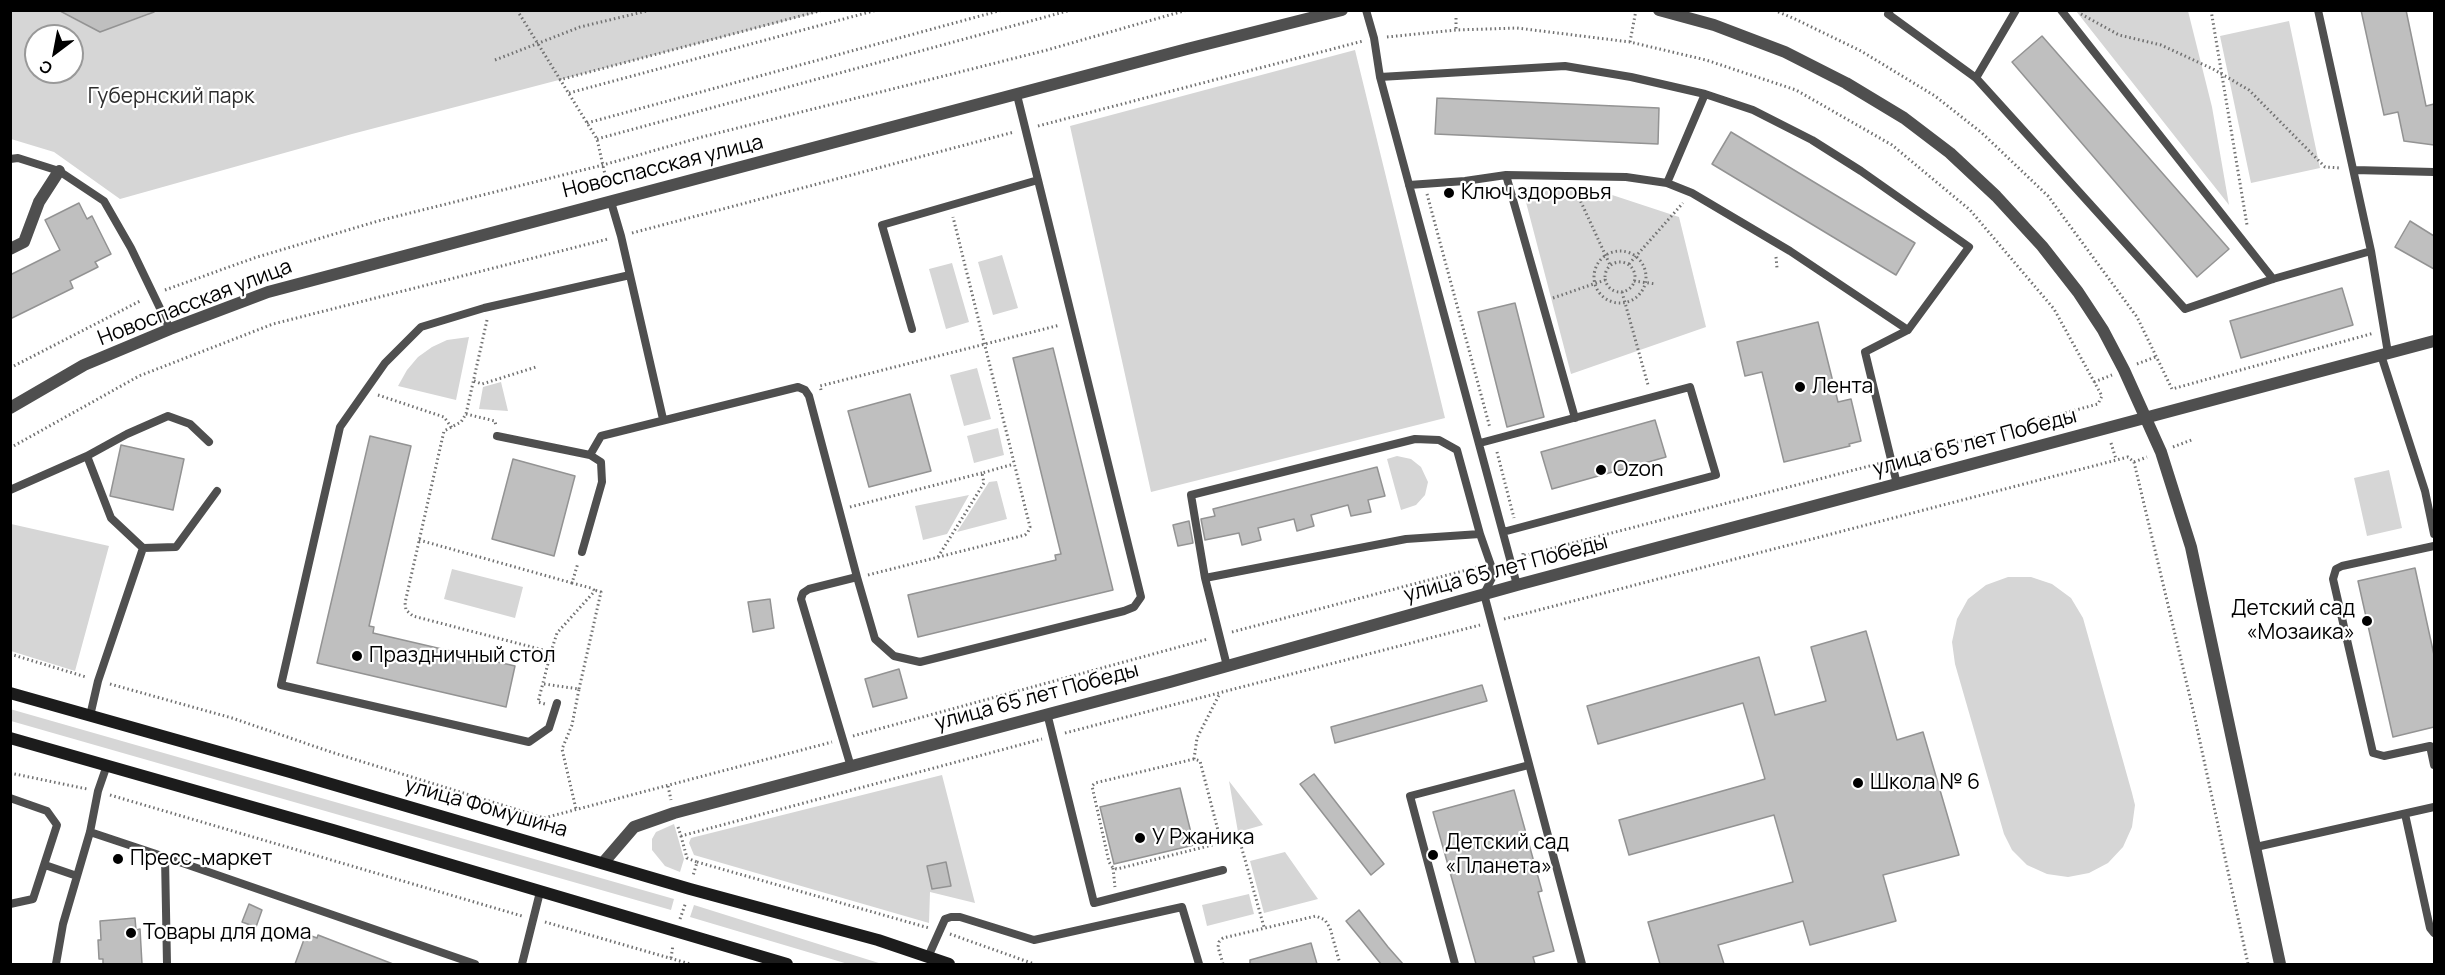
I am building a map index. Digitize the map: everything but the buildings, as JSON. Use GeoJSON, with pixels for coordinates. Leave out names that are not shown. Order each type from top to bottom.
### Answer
{"type":"FeatureCollection","features":[{"type":"Feature","properties":{"kind":"main road","name":"улица Фомушина"},"geometry":{"type":"LineString","coordinates":[[10,693],[690,889],[878,940],[949,964]]}},
{"type":"Feature","properties":{"kind":"main road"},"geometry":{"type":"LineString","coordinates":[[10,738],[787,964]]}},
{"type":"Feature","properties":{"kind":"street","name":"Новоспасская улица"},"geometry":{"type":"LineString","coordinates":[[10,408],[84,365],[268,292],[1342,10]]}},
{"type":"Feature","properties":{"kind":"street"},"geometry":{"type":"LineString","coordinates":[[1659,10],[1714,25],[1785,52],[1846,83],[1904,118],[1950,153],[1996,196],[2042,246],[2078,292],[2103,330],[2147,418],[2161,452],[2191,547],[2280,964]]}},
{"type":"Feature","properties":{"kind":"street"},"geometry":{"type":"LineString","coordinates":[[10,249],[24,242],[39,202],[59,171]]}},
{"type":"Feature","properties":{"kind":"street","name":"улица 65 лет Победы"},"geometry":{"type":"LineString","coordinates":[[603,863],[634,827],[674,813],[1227,666],[1517,585],[2434,341]]}},
{"type":"Feature","properties":{"kind":"lane"},"geometry":{"type":"LineString","coordinates":[[1366,10],[1374,38],[1380,77],[1517,585]]}},
{"type":"Feature","properties":{"kind":"lane"},"geometry":{"type":"LineString","coordinates":[[1890,10],[1888,14],[1976,78],[2185,309],[2273,279],[2371,251]]}},
{"type":"Feature","properties":{"kind":"lane"},"geometry":{"type":"LineString","coordinates":[[1976,78],[2016,10]]}},
{"type":"Feature","properties":{"kind":"lane"},"geometry":{"type":"LineString","coordinates":[[2061,10],[2273,279]]}},
{"type":"Feature","properties":{"kind":"lane"},"geometry":{"type":"LineString","coordinates":[[2318,10],[2371,251],[2384,330],[2384,354],[2425,490],[2434,534]]}},
{"type":"Feature","properties":{"kind":"lane"},"geometry":{"type":"LineString","coordinates":[[1380,77],[1565,66],[1630,77],[1705,94],[1753,110],[1812,140],[1862,171],[1969,247],[1908,330],[1865,352],[1897,484]]}},
{"type":"Feature","properties":{"kind":"lane"},"geometry":{"type":"LineString","coordinates":[[1667,183],[1705,94]]}},
{"type":"Feature","properties":{"kind":"lane"},"geometry":{"type":"LineString","coordinates":[[590,455],[601,436],[798,387],[805,390],[809,396],[875,639],[894,656],[920,662],[1124,611],[1134,606],[1141,597],[1017,95]]}},
{"type":"Feature","properties":{"kind":"lane"},"geometry":{"type":"LineString","coordinates":[[10,159],[18,158],[59,171],[104,201],[131,248],[170,329]]}},
{"type":"Feature","properties":{"kind":"lane"},"geometry":{"type":"LineString","coordinates":[[2354,169],[2434,172]]}},
{"type":"Feature","properties":{"kind":"lane"},"geometry":{"type":"LineString","coordinates":[[1409,185],[1506,176],[1626,177],[1667,183],[1692,193],[1790,251],[1908,330]]}},
{"type":"Feature","properties":{"kind":"lane"},"geometry":{"type":"LineString","coordinates":[[1506,176],[1575,418]]}},
{"type":"Feature","properties":{"kind":"lane"},"geometry":{"type":"LineString","coordinates":[[912,329],[882,225],[1038,180],[1041,188]]}},
{"type":"Feature","properties":{"kind":"lane"},"geometry":{"type":"LineString","coordinates":[[611,202],[621,236],[663,419]]}},
{"type":"Feature","properties":{"kind":"lane"},"geometry":{"type":"LineString","coordinates":[[556,706],[549,728],[529,742],[281,686],[340,427],[386,363],[422,327],[491,306],[630,275]]}},
{"type":"Feature","properties":{"kind":"lane"},"geometry":{"type":"LineString","coordinates":[[1480,443],[1690,387],[1716,475],[1503,532]]}},
{"type":"Feature","properties":{"kind":"lane"},"geometry":{"type":"LineString","coordinates":[[10,490],[87,456],[127,434],[168,416],[190,424],[209,442]]}},
{"type":"Feature","properties":{"kind":"lane"},"geometry":{"type":"LineString","coordinates":[[497,435],[590,455],[601,462],[602,482],[582,552]]}},
{"type":"Feature","properties":{"kind":"lane"},"geometry":{"type":"LineString","coordinates":[[1227,666],[1205,578],[1191,495],[1414,439],[1439,440],[1457,450],[1480,534],[1494,574],[1484,594],[1582,964]]}},
{"type":"Feature","properties":{"kind":"lane"},"geometry":{"type":"LineString","coordinates":[[87,456],[111,518],[143,548],[176,547],[217,491]]}},
{"type":"Feature","properties":{"kind":"lane"},"geometry":{"type":"LineString","coordinates":[[1205,578],[1406,539],[1480,534]]}},
{"type":"Feature","properties":{"kind":"lane"},"geometry":{"type":"LineString","coordinates":[[2434,546],[2342,566],[2336,569],[2333,579],[2373,753],[2384,756],[2432,746],[2434,765]]}},
{"type":"Feature","properties":{"kind":"lane"},"geometry":{"type":"LineString","coordinates":[[90,716],[98,681],[143,548]]}},
{"type":"Feature","properties":{"kind":"lane"},"geometry":{"type":"LineString","coordinates":[[851,767],[801,599],[803,593],[809,589],[857,577]]}},
{"type":"Feature","properties":{"kind":"lane"},"geometry":{"type":"LineString","coordinates":[[1047,713],[1094,903],[1223,870]]}},
{"type":"Feature","properties":{"kind":"lane"},"geometry":{"type":"LineString","coordinates":[[56,964],[63,924],[107,765]]}},
{"type":"Feature","properties":{"kind":"lane"},"geometry":{"type":"LineString","coordinates":[[1455,964],[1410,796],[1529,765]]}},
{"type":"Feature","properties":{"kind":"lane"},"geometry":{"type":"LineString","coordinates":[[10,798],[46,811],[57,825],[33,899],[10,904]]}},
{"type":"Feature","properties":{"kind":"lane"},"geometry":{"type":"LineString","coordinates":[[2256,847],[2434,807]]}},
{"type":"Feature","properties":{"kind":"lane"},"geometry":{"type":"LineString","coordinates":[[2405,814],[2430,928],[2434,933]]}},
{"type":"Feature","properties":{"kind":"lane"},"geometry":{"type":"LineString","coordinates":[[90,832],[475,964]]}},
{"type":"Feature","properties":{"kind":"lane"},"geometry":{"type":"LineString","coordinates":[[165,857],[167,964]]}},
{"type":"Feature","properties":{"kind":"lane"},"geometry":{"type":"LineString","coordinates":[[45,865],[77,876]]}},
{"type":"Feature","properties":{"kind":"lane"},"geometry":{"type":"LineString","coordinates":[[522,964],[540,892]]}},
{"type":"Feature","properties":{"kind":"lane"},"geometry":{"type":"LineString","coordinates":[[928,957],[945,919],[960,917],[1034,940],[1182,907],[1199,964]]}},
{"type":"Feature","properties":{"kind":"path"},"geometry":{"type":"LineString","coordinates":[[517,10],[597,139],[611,202]]}},
{"type":"Feature","properties":{"kind":"path"},"geometry":{"type":"LineString","coordinates":[[495,60],[580,27],[651,10]]}},
{"type":"Feature","properties":{"kind":"path"},"geometry":{"type":"LineString","coordinates":[[559,80],[823,10]]}},
{"type":"Feature","properties":{"kind":"path"},"geometry":{"type":"LineString","coordinates":[[569,93],[877,10]]}},
{"type":"Feature","properties":{"kind":"path"},"geometry":{"type":"LineString","coordinates":[[587,123],[1002,10]]}},
{"type":"Feature","properties":{"kind":"path"},"geometry":{"type":"LineString","coordinates":[[597,139],[1071,10]]}},
{"type":"Feature","properties":{"kind":"path"},"geometry":{"type":"LineString","coordinates":[[10,368],[154,294],[254,258],[378,221],[1047,50],[1187,10]]}},
{"type":"Feature","properties":{"kind":"path"},"geometry":{"type":"LineString","coordinates":[[1630,42],[1636,10]]}},
{"type":"Feature","properties":{"kind":"path"},"geometry":{"type":"LineString","coordinates":[[1774,10],[1861,51],[1935,96],[1982,133],[2048,196],[2137,317],[2172,389],[2384,330]]}},
{"type":"Feature","properties":{"kind":"path"},"geometry":{"type":"LineString","coordinates":[[2075,10],[2119,35],[2161,45],[2249,90],[2325,167],[2354,169]]}},
{"type":"Feature","properties":{"kind":"path"},"geometry":{"type":"LineString","coordinates":[[2211,10],[2252,251]]}},
{"type":"Feature","properties":{"kind":"path"},"geometry":{"type":"LineString","coordinates":[[1456,18],[1456,30]]}},
{"type":"Feature","properties":{"kind":"path"},"geometry":{"type":"LineString","coordinates":[[10,448],[139,376],[273,324],[621,236],[1374,38],[1456,30],[1517,28],[1630,42],[1706,60],[1796,90],[1892,145],[1970,210],[2054,309],[2102,396],[2098,404],[1510,559]]}},
{"type":"Feature","properties":{"kind":"path"},"geometry":{"type":"LineString","coordinates":[[1014,132],[1017,142]]}},
{"type":"Feature","properties":{"kind":"path"},"geometry":{"type":"LineString","coordinates":[[1569,177],[1610,265]]}},
{"type":"Feature","properties":{"kind":"path"},"geometry":{"type":"LineString","coordinates":[[1424,185],[1494,440],[1523,556]]}},
{"type":"Feature","properties":{"kind":"path"},"geometry":{"type":"LineString","coordinates":[[1629,264],[1692,193]]}},
{"type":"Feature","properties":{"kind":"path"},"geometry":{"type":"LineString","coordinates":[[857,577],[937,559],[1028,532],[1030,527],[952,214]]}},
{"type":"Feature","properties":{"kind":"path"},"geometry":{"type":"LineString","coordinates":[[1619,251],[1635,256],[1645,270],[1645,282],[1639,294],[1624,303],[1608,300],[1601,295],[1595,284],[1594,271],[1605,256],[1619,251]]}},
{"type":"Feature","properties":{"kind":"path"},"geometry":{"type":"LineString","coordinates":[[1619,262],[1629,264],[1634,273],[1631,287],[1622,292],[1612,290],[1605,280],[1605,274],[1610,265],[1619,262]]}},
{"type":"Feature","properties":{"kind":"path"},"geometry":{"type":"LineString","coordinates":[[1542,301],[1605,280]]}},
{"type":"Feature","properties":{"kind":"path"},"geometry":{"type":"LineString","coordinates":[[1634,281],[1656,284]]}},
{"type":"Feature","properties":{"kind":"path"},"geometry":{"type":"LineString","coordinates":[[1622,292],[1651,398]]}},
{"type":"Feature","properties":{"kind":"path"},"geometry":{"type":"LineString","coordinates":[[491,306],[466,414],[460,422],[444,431],[405,603],[406,610],[413,616],[551,652]]}},
{"type":"Feature","properties":{"kind":"path"},"geometry":{"type":"LineString","coordinates":[[823,397],[820,386],[1073,321]]}},
{"type":"Feature","properties":{"kind":"path"},"geometry":{"type":"LineString","coordinates":[[474,381],[482,384],[501,380],[536,367]]}},
{"type":"Feature","properties":{"kind":"path"},"geometry":{"type":"LineString","coordinates":[[366,391],[444,417],[452,428]]}},
{"type":"Feature","properties":{"kind":"path"},"geometry":{"type":"LineString","coordinates":[[466,414],[495,421],[497,435]]}},
{"type":"Feature","properties":{"kind":"path"},"geometry":{"type":"LineString","coordinates":[[2108,434],[2116,460]]}},
{"type":"Feature","properties":{"kind":"path"},"geometry":{"type":"LineString","coordinates":[[1491,622],[2128,457],[2134,462],[2248,964]]}},
{"type":"Feature","properties":{"kind":"path"},"geometry":{"type":"LineString","coordinates":[[852,518],[849,507],[1014,464]]}},
{"type":"Feature","properties":{"kind":"path"},"geometry":{"type":"LineString","coordinates":[[937,559],[984,483],[982,473]]}},
{"type":"Feature","properties":{"kind":"path"},"geometry":{"type":"LineString","coordinates":[[419,540],[601,592],[572,724],[561,749],[576,809]]}},
{"type":"Feature","properties":{"kind":"path"},"geometry":{"type":"LineString","coordinates":[[572,583],[582,552]]}},
{"type":"Feature","properties":{"kind":"path"},"geometry":{"type":"LineString","coordinates":[[10,654],[232,718],[331,752],[544,818],[1490,564]]}},
{"type":"Feature","properties":{"kind":"path"},"geometry":{"type":"LineString","coordinates":[[556,706],[538,702],[557,633],[594,590]]}},
{"type":"Feature","properties":{"kind":"path"},"geometry":{"type":"LineString","coordinates":[[543,684],[579,689]]}},
{"type":"Feature","properties":{"kind":"path"},"geometry":{"type":"LineString","coordinates":[[1194,759],[1197,738],[1220,694]]}},
{"type":"Feature","properties":{"kind":"path"},"geometry":{"type":"LineString","coordinates":[[1221,842],[1200,761],[1194,759],[1095,783],[1092,786],[1109,862],[1113,867],[1117,868],[1236,839],[1243,846],[1264,927]]}},
{"type":"Feature","properties":{"kind":"path"},"geometry":{"type":"LineString","coordinates":[[10,773],[98,791],[690,964]]}},
{"type":"Feature","properties":{"kind":"path"},"geometry":{"type":"LineString","coordinates":[[697,862],[939,931],[1034,964]]}},
{"type":"Feature","properties":{"kind":"path"},"geometry":{"type":"LineString","coordinates":[[1222,964],[1218,946],[1223,938],[1316,915],[1325,920],[1330,928],[1340,964]]}},
{"type":"Feature","properties":{"kind":"green space","name":"Губернский парк"},"geometry":{"type":"Polygon","coordinates":[[[152,10],[823,11],[352,134],[120,199],[54,152],[11,139],[10,11],[58,11],[84,24],[100,32],[148,15],[152,10]]]}},
{"type":"Feature","properties":{"kind":"green space"},"geometry":{"type":"Polygon","coordinates":[[[2076,11],[2188,11],[2212,107],[2229,205],[2076,11]]]}},
{"type":"Feature","properties":{"kind":"green space"},"geometry":{"type":"Polygon","coordinates":[[[2289,21],[2320,168],[2251,183],[2220,36],[2289,21]]]}},
{"type":"Feature","properties":{"kind":"green space"},"geometry":{"type":"Polygon","coordinates":[[[1355,50],[1445,418],[1151,492],[1070,126],[1355,50]]]}},
{"type":"Feature","properties":{"kind":"green space"},"geometry":{"type":"Polygon","coordinates":[[[1522,187],[1600,191],[1679,217],[1706,327],[1571,374],[1522,187]]]}},
{"type":"Feature","properties":{"kind":"green space"},"geometry":{"type":"Polygon","coordinates":[[[1002,255],[1018,308],[993,315],[978,262],[1002,255]]]}},
{"type":"Feature","properties":{"kind":"green space"},"geometry":{"type":"Polygon","coordinates":[[[952,263],[969,322],[946,329],[929,269],[952,263]]]}},
{"type":"Feature","properties":{"kind":"green space"},"geometry":{"type":"Polygon","coordinates":[[[469,337],[456,400],[398,386],[418,357],[432,347],[447,340],[469,337]]]}},
{"type":"Feature","properties":{"kind":"green space"},"geometry":{"type":"Polygon","coordinates":[[[977,368],[991,419],[964,426],[950,375],[977,368]]]}},
{"type":"Feature","properties":{"kind":"green space"},"geometry":{"type":"Polygon","coordinates":[[[501,382],[508,411],[479,409],[483,387],[501,382]]]}},
{"type":"Feature","properties":{"kind":"green space"},"geometry":{"type":"Polygon","coordinates":[[[998,428],[1004,455],[974,463],[967,436],[998,428]]]}},
{"type":"Feature","properties":{"kind":"green space"},"geometry":{"type":"Polygon","coordinates":[[[1397,456],[1411,459],[1421,467],[1428,482],[1425,495],[1416,505],[1401,510],[1387,459],[1397,456]]]}},
{"type":"Feature","properties":{"kind":"green space"},"geometry":{"type":"Polygon","coordinates":[[[2389,470],[2402,528],[2367,536],[2354,478],[2389,470]]]}},
{"type":"Feature","properties":{"kind":"green space"},"geometry":{"type":"Polygon","coordinates":[[[997,481],[1007,519],[957,532],[989,482],[997,481]]]}},
{"type":"Feature","properties":{"kind":"green space"},"geometry":{"type":"Polygon","coordinates":[[[969,495],[947,534],[923,540],[915,506],[969,495]]]}},
{"type":"Feature","properties":{"kind":"green space"},"geometry":{"type":"Polygon","coordinates":[[[11,524],[109,546],[75,671],[11,651],[11,524]]]}},
{"type":"Feature","properties":{"kind":"green space"},"geometry":{"type":"Polygon","coordinates":[[[452,569],[523,587],[515,618],[444,599],[452,569]]]}},
{"type":"Feature","properties":{"kind":"green space"},"geometry":{"type":"Polygon","coordinates":[[[2008,577],[2031,577],[2052,584],[2071,598],[2083,618],[2132,793],[2135,805],[2132,827],[2123,847],[2108,863],[2089,873],[2068,877],[2047,874],[2027,865],[2012,850],[2004,834],[1955,664],[1952,642],[1957,619],[1968,599],[1986,585],[2008,577]]]}},
{"type":"Feature","properties":{"kind":"green space"},"geometry":{"type":"Polygon","coordinates":[[[10,709],[674,899],[671,910],[11,721],[10,709]]]}},
{"type":"Feature","properties":{"kind":"green space"},"geometry":{"type":"Polygon","coordinates":[[[942,775],[975,903],[930,892],[929,923],[694,855],[689,843],[691,838],[942,775]]]}},
{"type":"Feature","properties":{"kind":"green space"},"geometry":{"type":"Polygon","coordinates":[[[1229,781],[1263,825],[1238,832],[1229,781]]]}},
{"type":"Feature","properties":{"kind":"green space"},"geometry":{"type":"Polygon","coordinates":[[[674,824],[684,859],[680,872],[665,866],[652,850],[652,839],[656,832],[674,824]]]}},
{"type":"Feature","properties":{"kind":"green space"},"geometry":{"type":"Polygon","coordinates":[[[1285,852],[1318,899],[1264,913],[1250,861],[1285,852]]]}},
{"type":"Feature","properties":{"kind":"green space"},"geometry":{"type":"Polygon","coordinates":[[[1249,894],[1254,914],[1207,926],[1202,905],[1249,894]]]}},
{"type":"Feature","properties":{"kind":"green space"},"geometry":{"type":"Polygon","coordinates":[[[694,905],[882,964],[848,964],[690,917],[694,905]]]}},
{"type":"Feature","properties":{"kind":"place","name":"Ключ здоровья"},"geometry":{"type":"Point","coordinates":[1449,193]}},
{"type":"Feature","properties":{"kind":"place","name":"Лента"},"geometry":{"type":"Point","coordinates":[1800,387]}},
{"type":"Feature","properties":{"kind":"place","name":"Ozon"},"geometry":{"type":"Point","coordinates":[1601,470]}},
{"type":"Feature","properties":{"kind":"place","name":"Детский сад «Мозаика»"},"geometry":{"type":"Point","coordinates":[2367,621]}},
{"type":"Feature","properties":{"kind":"place","name":"Праздничный стол"},"geometry":{"type":"Point","coordinates":[357,656]}},
{"type":"Feature","properties":{"kind":"place","name":"Школа № 6"},"geometry":{"type":"Point","coordinates":[1858,783]}},
{"type":"Feature","properties":{"kind":"place","name":"У Ржаника"},"geometry":{"type":"Point","coordinates":[1140,838]}},
{"type":"Feature","properties":{"kind":"place","name":"Детский сад «Планета»"},"geometry":{"type":"Point","coordinates":[1433,855]}},
{"type":"Feature","properties":{"kind":"place","name":"Пресс-маркет"},"geometry":{"type":"Point","coordinates":[118,859]}},
{"type":"Feature","properties":{"kind":"place","name":"Товары для дома"},"geometry":{"type":"Point","coordinates":[131,933]}}]}
